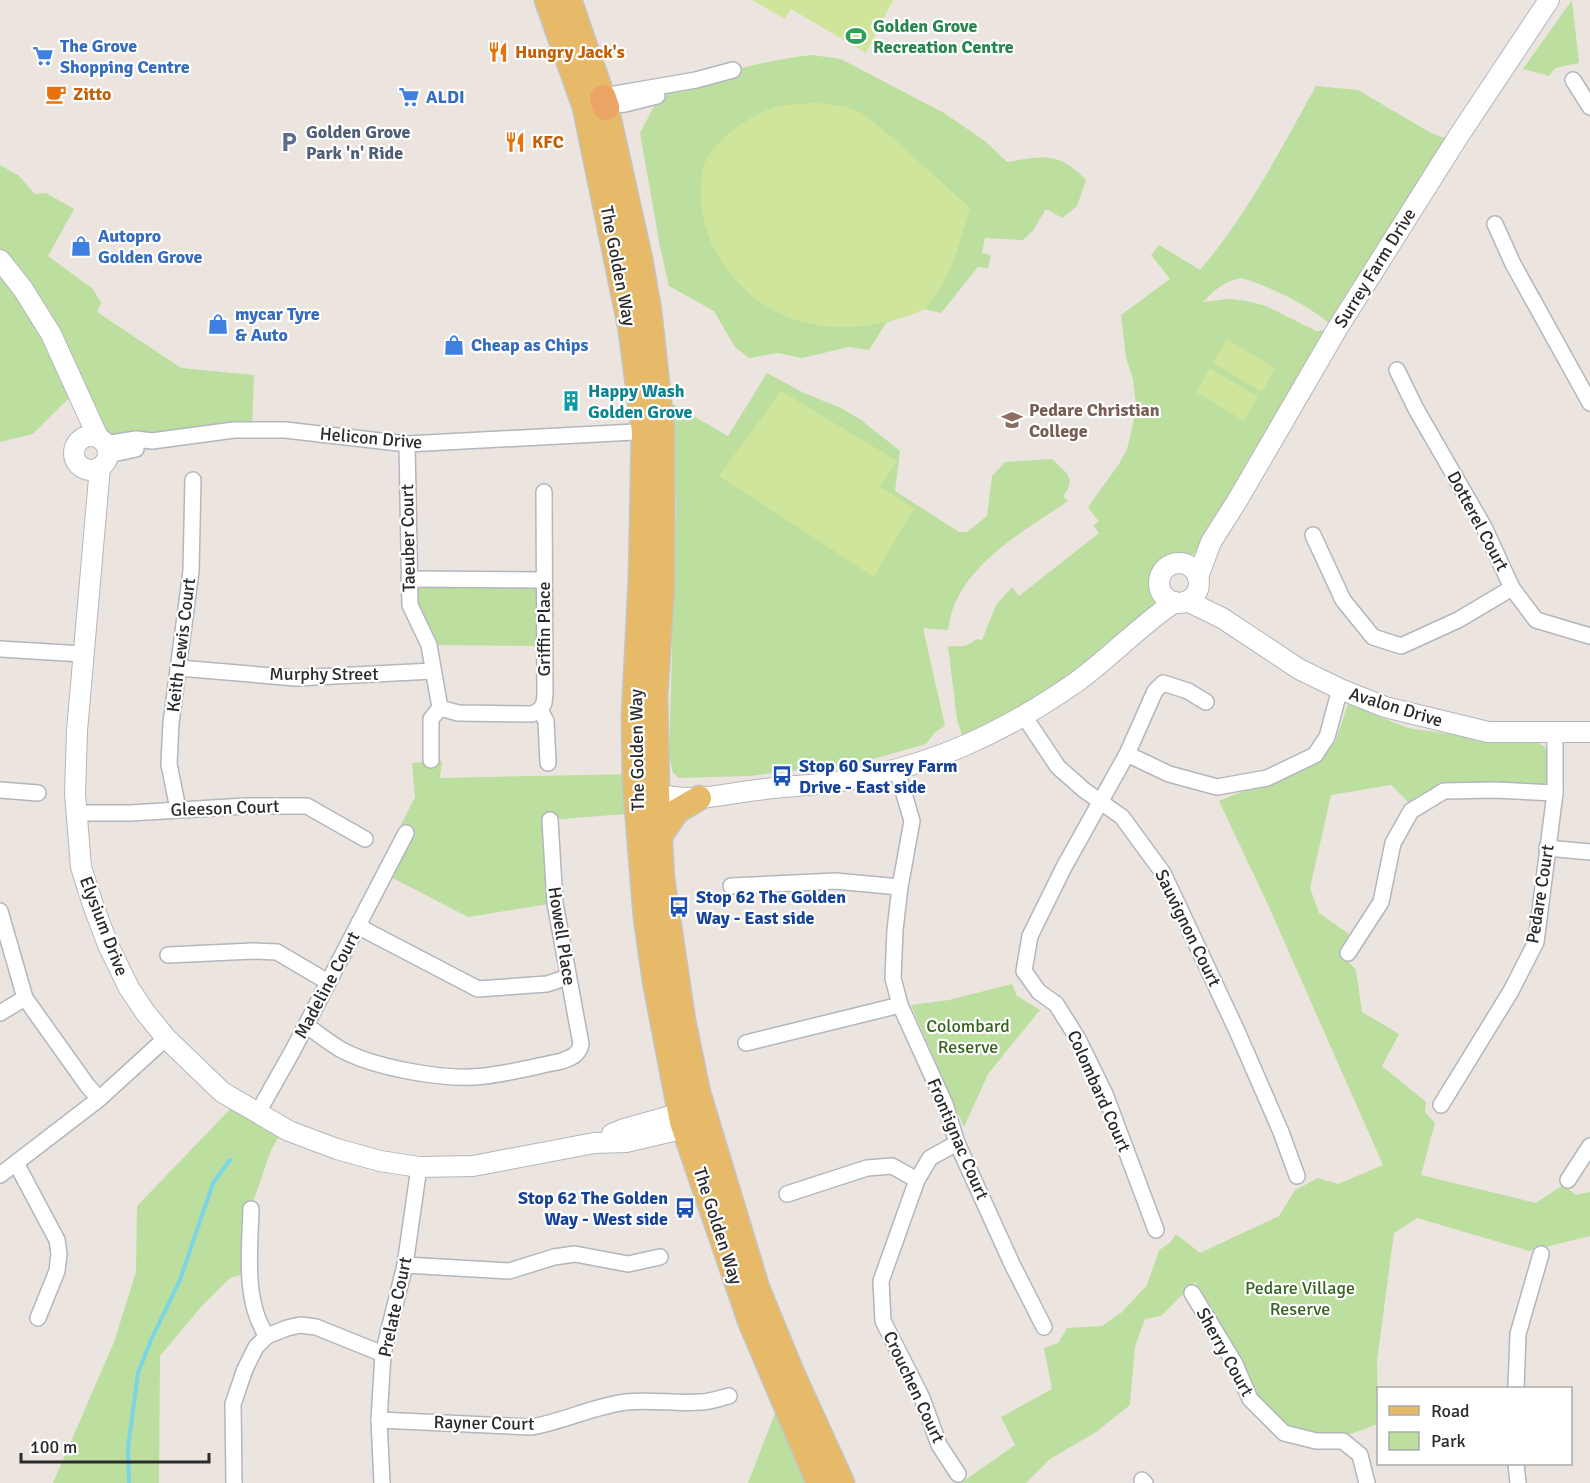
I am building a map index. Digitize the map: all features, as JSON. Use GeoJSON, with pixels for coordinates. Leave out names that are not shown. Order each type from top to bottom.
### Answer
{"type":"FeatureCollection","features":[{"type":"Feature","properties":{"kind":"main road","name":"The Golden Way"},"geometry":{"type":"LineString","coordinates":[[547,0],[598,104]]}},
{"type":"Feature","properties":{"kind":"main road","name":"The Golden Way"},"geometry":{"type":"LineString","coordinates":[[569,0],[640,259],[649,311],[662,584],[656,696],[657,794]]}},
{"type":"Feature","properties":{"kind":"main road","name":"The Golden Way"},"geometry":{"type":"LineString","coordinates":[[653,431],[641,580],[634,717],[635,782],[650,835],[646,917],[654,970],[693,1119],[751,1323],[819,1483]]}},
{"type":"Feature","properties":{"kind":"main road"},"geometry":{"type":"LineString","coordinates":[[635,782],[657,794],[650,835]]}},
{"type":"Feature","properties":{"kind":"main road"},"geometry":{"type":"LineString","coordinates":[[650,835],[677,811],[699,798]]}},
{"type":"Feature","properties":{"kind":"main road","name":"The Golden Way"},"geometry":{"type":"LineString","coordinates":[[693,1119],[757,1288],[791,1371],[842,1483]]}},
{"type":"Feature","properties":{"kind":"street","name":"Surrey Farm Drive"},"geometry":{"type":"LineString","coordinates":[[657,794],[677,799],[699,798],[842,781],[897,770],[949,753],[1024,716],[1091,671],[1184,592],[1210,543],[1395,234],[1549,0]]}},
{"type":"Feature","properties":{"kind":"street"},"geometry":{"type":"LineString","coordinates":[[598,104],[615,94],[696,80],[733,70]]}},
{"type":"Feature","properties":{"kind":"street"},"geometry":{"type":"LineString","coordinates":[[1573,80],[1590,107]]}},
{"type":"Feature","properties":{"kind":"street"},"geometry":{"type":"LineString","coordinates":[[1495,224],[1513,264],[1588,395]]}},
{"type":"Feature","properties":{"kind":"street","name":"Elysium Drive"},"geometry":{"type":"LineString","coordinates":[[0,260],[42,317],[76,391],[96,452],[96,514],[77,741],[76,813],[81,867],[93,905],[108,945],[129,988],[145,1012],[166,1038],[222,1092],[289,1131],[337,1149],[380,1161],[419,1167],[473,1166],[594,1143],[624,1129],[670,1116],[693,1119]]}},
{"type":"Feature","properties":{"kind":"street","name":"Dotterel Court"},"geometry":{"type":"LineString","coordinates":[[1397,370],[1416,409],[1484,527],[1512,588],[1536,620],[1590,636]]}},
{"type":"Feature","properties":{"kind":"street","name":"Helicon Drive"},"geometry":{"type":"LineString","coordinates":[[96,452],[136,439],[152,441],[252,429],[336,435],[407,444],[653,431]]}},
{"type":"Feature","properties":{"kind":"street","name":"Taeuber Court"},"geometry":{"type":"LineString","coordinates":[[407,444],[410,605],[429,645],[439,703]]}},
{"type":"Feature","properties":{"kind":"street","name":"Keith Lewis Court"},"geometry":{"type":"LineString","coordinates":[[178,809],[170,764],[171,723],[191,571],[194,480]]}},
{"type":"Feature","properties":{"kind":"street","name":"Griffin Place"},"geometry":{"type":"LineString","coordinates":[[543,492],[545,694],[540,710],[546,721],[548,763]]}},
{"type":"Feature","properties":{"kind":"street"},"geometry":{"type":"LineString","coordinates":[[1313,535],[1343,600],[1373,637],[1401,646],[1458,620],[1512,588]]}},
{"type":"Feature","properties":{"kind":"street","name":"Surrey Farm Drive"},"geometry":{"type":"LineString","coordinates":[[1184,592],[1159,581],[1163,570],[1173,564],[1181,563],[1210,543]]}},
{"type":"Feature","properties":{"kind":"street","name":"Avalon Drive"},"geometry":{"type":"LineString","coordinates":[[1181,563],[1194,570],[1184,592],[1299,669],[1340,689],[1385,707],[1488,732],[1590,732]]}},
{"type":"Feature","properties":{"kind":"street"},"geometry":{"type":"LineString","coordinates":[[409,579],[544,580]]}},
{"type":"Feature","properties":{"kind":"street"},"geometry":{"type":"LineString","coordinates":[[0,649],[83,654]]}},
{"type":"Feature","properties":{"kind":"street","name":"Murphy Street"},"geometry":{"type":"LineString","coordinates":[[179,668],[296,678],[434,671]]}},
{"type":"Feature","properties":{"kind":"street"},"geometry":{"type":"LineString","coordinates":[[1101,802],[1127,754],[1155,691],[1162,683],[1188,691],[1206,702]]}},
{"type":"Feature","properties":{"kind":"street"},"geometry":{"type":"LineString","coordinates":[[1127,754],[1169,774],[1217,787],[1267,778],[1315,754],[1327,737],[1340,689]]}},
{"type":"Feature","properties":{"kind":"street"},"geometry":{"type":"LineString","coordinates":[[431,760],[430,719],[439,703],[458,714],[532,714],[540,710]]}},
{"type":"Feature","properties":{"kind":"street","name":"Sauvignon Court"},"geometry":{"type":"LineString","coordinates":[[1024,716],[1058,767],[1122,817],[1163,873],[1238,1030],[1297,1176]]}},
{"type":"Feature","properties":{"kind":"street","name":"Pedare Court"},"geometry":{"type":"LineString","coordinates":[[1441,1105],[1511,991],[1536,942],[1555,793],[1555,732]]}},
{"type":"Feature","properties":{"kind":"street","name":"Frontignac Court"},"geometry":{"type":"LineString","coordinates":[[897,770],[912,820],[895,930],[893,978],[900,1005],[945,1104],[957,1143],[1012,1264],[1044,1327]]}},
{"type":"Feature","properties":{"kind":"street","name":"Surrey Farm Drive"},"geometry":{"type":"LineString","coordinates":[[657,794],[678,787],[714,785],[764,789]]}},
{"type":"Feature","properties":{"kind":"street"},"geometry":{"type":"LineString","coordinates":[[0,790],[38,793]]}},
{"type":"Feature","properties":{"kind":"street"},"geometry":{"type":"LineString","coordinates":[[1348,952],[1381,902],[1394,843],[1411,811],[1444,791],[1495,790],[1555,793]]}},
{"type":"Feature","properties":{"kind":"street","name":"Colombard Court"},"geometry":{"type":"LineString","coordinates":[[1101,802],[1064,867],[1030,936],[1024,971],[1039,992],[1056,1004],[1078,1039],[1105,1094],[1156,1230]]}},
{"type":"Feature","properties":{"kind":"street","name":"Gleeson Court"},"geometry":{"type":"LineString","coordinates":[[76,813],[307,806],[365,839]]}},
{"type":"Feature","properties":{"kind":"street","name":"Howell Place"},"geometry":{"type":"LineString","coordinates":[[306,1025],[340,1049],[363,1059],[417,1072],[466,1077],[485,1076],[574,1057],[580,1051],[581,1044],[553,891],[550,819]]}},
{"type":"Feature","properties":{"kind":"street","name":"Madeline Court"},"geometry":{"type":"LineString","coordinates":[[257,1114],[359,923],[391,853],[406,833]]}},
{"type":"Feature","properties":{"kind":"street"},"geometry":{"type":"LineString","coordinates":[[1547,848],[1590,852]]}},
{"type":"Feature","properties":{"kind":"street"},"geometry":{"type":"LineString","coordinates":[[731,886],[835,881],[900,888]]}},
{"type":"Feature","properties":{"kind":"street"},"geometry":{"type":"LineString","coordinates":[[0,911],[25,999],[99,1099]]}},
{"type":"Feature","properties":{"kind":"street"},"geometry":{"type":"LineString","coordinates":[[359,923],[365,930],[478,989],[547,984],[568,977]]}},
{"type":"Feature","properties":{"kind":"street"},"geometry":{"type":"LineString","coordinates":[[168,955],[277,952],[328,982]]}},
{"type":"Feature","properties":{"kind":"street"},"geometry":{"type":"LineString","coordinates":[[0,1013],[25,999]]}},
{"type":"Feature","properties":{"kind":"street"},"geometry":{"type":"LineString","coordinates":[[746,1043],[900,1005]]}},
{"type":"Feature","properties":{"kind":"street"},"geometry":{"type":"LineString","coordinates":[[0,1175],[99,1099],[166,1038]]}},
{"type":"Feature","properties":{"kind":"street","name":"Crouchen Court"},"geometry":{"type":"LineString","coordinates":[[957,1143],[930,1158],[917,1180],[881,1281],[883,1321],[899,1357],[922,1398],[939,1445],[958,1474]]}},
{"type":"Feature","properties":{"kind":"street"},"geometry":{"type":"LineString","coordinates":[[1568,1180],[1590,1146]]}},
{"type":"Feature","properties":{"kind":"street"},"geometry":{"type":"LineString","coordinates":[[16,1163],[57,1240],[59,1254],[57,1271],[38,1318]]}},
{"type":"Feature","properties":{"kind":"street"},"geometry":{"type":"LineString","coordinates":[[787,1194],[867,1168],[892,1166],[917,1180]]}},
{"type":"Feature","properties":{"kind":"street","name":"Prelate Court"},"geometry":{"type":"LineString","coordinates":[[382,1483],[380,1420],[383,1354],[405,1265],[419,1167]]}},
{"type":"Feature","properties":{"kind":"street"},"geometry":{"type":"LineString","coordinates":[[251,1209],[248,1273],[259,1325],[267,1336]]}},
{"type":"Feature","properties":{"kind":"street"},"geometry":{"type":"LineString","coordinates":[[405,1265],[509,1271],[554,1257],[575,1254],[628,1264],[660,1257]]}},
{"type":"Feature","properties":{"kind":"street"},"geometry":{"type":"LineString","coordinates":[[1516,1387],[1518,1334],[1541,1254]]}},
{"type":"Feature","properties":{"kind":"street","name":"Sherry Court"},"geometry":{"type":"LineString","coordinates":[[1192,1293],[1235,1364],[1250,1399],[1284,1433],[1316,1441],[1343,1441],[1360,1455],[1366,1483]]}},
{"type":"Feature","properties":{"kind":"street"},"geometry":{"type":"LineString","coordinates":[[234,1483],[232,1404],[244,1369],[256,1347],[267,1336],[300,1325],[316,1327],[383,1354]]}},
{"type":"Feature","properties":{"kind":"street","name":"Rayner Court"},"geometry":{"type":"LineString","coordinates":[[380,1420],[531,1426],[551,1423],[600,1407],[624,1402],[651,1400],[704,1402],[729,1396]]}},
{"type":"Feature","properties":{"kind":"street"},"geometry":{"type":"LineString","coordinates":[[1516,1465],[1518,1483]]}},
{"type":"Feature","properties":{"kind":"green space","name":"Golden Grove Recreation Centre"},"geometry":{"type":"Polygon","coordinates":[[[752,0],[893,0],[866,53],[791,9],[785,19],[752,0]]]}},
{"type":"Feature","properties":{"kind":"green space"},"geometry":{"type":"Polygon","coordinates":[[[1572,0],[1579,63],[1555,68],[1549,76],[1523,69],[1572,0]]]}},
{"type":"Feature","properties":{"kind":"green space"},"geometry":{"type":"Polygon","coordinates":[[[812,55],[841,59],[944,113],[985,141],[1007,162],[1041,157],[1059,160],[1086,180],[1077,206],[1062,218],[1046,209],[1034,229],[1023,240],[985,238],[982,253],[991,255],[988,268],[978,267],[941,313],[925,309],[886,323],[869,350],[849,347],[802,358],[778,353],[749,358],[735,347],[714,311],[669,286],[640,133],[660,95],[734,70],[812,55]]]}},
{"type":"Feature","properties":{"kind":"green space"},"geometry":{"type":"Polygon","coordinates":[[[1316,86],[1358,90],[1431,133],[1441,137],[1458,137],[1211,542],[1181,563],[1168,566],[1163,570],[1159,581],[1161,592],[1135,633],[966,746],[957,720],[948,646],[963,646],[976,639],[982,640],[996,605],[1012,587],[1019,596],[1099,533],[1093,525],[1099,522],[1088,507],[1127,449],[1136,405],[1133,379],[1126,358],[1121,315],[1170,279],[1151,255],[1159,245],[1200,270],[1248,204],[1316,86]],[[1242,278],[1230,281],[1216,289],[1203,302],[1230,299],[1247,301],[1266,306],[1316,331],[1336,329],[1303,305],[1242,278]]]}},
{"type":"Feature","properties":{"kind":"green space"},"geometry":{"type":"Polygon","coordinates":[[[818,103],[846,107],[862,113],[970,208],[948,273],[935,296],[922,310],[891,321],[860,326],[829,326],[790,318],[753,297],[724,266],[713,247],[702,208],[701,187],[702,169],[709,155],[733,130],[763,112],[784,105],[818,103]]]}},
{"type":"Feature","properties":{"kind":"green space"},"geometry":{"type":"Polygon","coordinates":[[[0,165],[18,175],[35,194],[46,193],[74,209],[48,256],[93,289],[101,303],[97,312],[181,368],[254,375],[252,429],[105,444],[76,391],[33,434],[0,442],[0,165]]]}},
{"type":"Feature","properties":{"kind":"green space"},"geometry":{"type":"Polygon","coordinates":[[[1227,339],[1275,368],[1262,392],[1213,363],[1227,339]]]}},
{"type":"Feature","properties":{"kind":"green space"},"geometry":{"type":"Polygon","coordinates":[[[1210,368],[1258,397],[1244,421],[1196,392],[1210,368]]]}},
{"type":"Feature","properties":{"kind":"green space"},"geometry":{"type":"Polygon","coordinates":[[[767,373],[802,392],[843,409],[861,420],[900,451],[895,491],[959,532],[967,532],[987,516],[992,476],[1005,462],[1052,459],[1070,480],[1063,496],[1068,501],[1006,544],[978,569],[966,583],[955,602],[948,630],[923,628],[945,726],[935,732],[926,744],[855,764],[749,776],[679,778],[673,773],[669,756],[676,506],[671,403],[728,436],[767,373]]]}},
{"type":"Feature","properties":{"kind":"green space"},"geometry":{"type":"Polygon","coordinates":[[[781,391],[897,461],[880,487],[914,508],[874,577],[719,476],[781,391]]]}},
{"type":"Feature","properties":{"kind":"green space"},"geometry":{"type":"Polygon","coordinates":[[[409,579],[544,580],[545,646],[429,645],[409,579]]]}},
{"type":"Feature","properties":{"kind":"green space","name":"Pedare Village Reserve"},"geometry":{"type":"Polygon","coordinates":[[[1348,704],[1408,728],[1484,739],[1537,742],[1545,747],[1548,754],[1547,780],[1543,787],[1442,787],[1412,806],[1391,785],[1331,795],[1310,888],[1319,913],[1349,934],[1341,954],[1356,970],[1362,1012],[1399,1034],[1382,1066],[1426,1102],[1425,1112],[1435,1123],[1421,1175],[1536,1203],[1563,1185],[1576,1195],[1590,1192],[1590,1236],[1529,1251],[1417,1218],[1394,1233],[1377,1361],[1377,1424],[1348,1435],[1314,1436],[1287,1427],[1259,1397],[1195,1282],[1161,1316],[1145,1319],[1135,1347],[1130,1405],[1096,1432],[1050,1459],[1026,1483],[961,1483],[1015,1445],[1001,1417],[1052,1389],[1044,1348],[1058,1343],[1067,1328],[1102,1326],[1122,1312],[1147,1285],[1159,1250],[1170,1243],[1176,1234],[1200,1253],[1279,1216],[1295,1190],[1318,1178],[1338,1184],[1383,1165],[1269,907],[1219,801],[1319,760],[1335,742],[1348,704]]]}},
{"type":"Feature","properties":{"kind":"green space"},"geometry":{"type":"Polygon","coordinates":[[[442,761],[440,778],[635,774],[638,813],[550,820],[555,903],[468,917],[385,874],[394,854],[388,851],[415,797],[412,763],[442,761]]]}},
{"type":"Feature","properties":{"kind":"green space","name":"Colombard Reserve"},"geometry":{"type":"Polygon","coordinates":[[[1012,984],[1017,996],[1040,1010],[988,1074],[964,1127],[911,1005],[949,1000],[1012,984]]]}},
{"type":"Feature","properties":{"kind":"green space"},"geometry":{"type":"Polygon","coordinates":[[[237,1102],[284,1128],[271,1150],[251,1208],[248,1273],[230,1278],[201,1307],[160,1356],[159,1483],[53,1483],[114,1342],[136,1272],[137,1206],[237,1102]]]}},
{"type":"Feature","properties":{"kind":"green space"},"geometry":{"type":"Polygon","coordinates":[[[781,1398],[819,1483],[748,1483],[781,1398]]]}},
{"type":"Feature","properties":{"kind":"waterway"},"geometry":{"type":"LineString","coordinates":[[129,1483],[128,1448],[138,1373],[180,1280],[213,1183],[230,1160]]}},
{"type":"Feature","properties":{"kind":"place","name":"Golden Grove Recreation Centre"},"geometry":{"type":"Point","coordinates":[856,36]}},
{"type":"Feature","properties":{"kind":"place","name":"Hungry Jack's"},"geometry":{"type":"Point","coordinates":[498,52]}},
{"type":"Feature","properties":{"kind":"place","name":"The Grove Shopping Centre"},"geometry":{"type":"Point","coordinates":[43,56]}},
{"type":"Feature","properties":{"kind":"place","name":"Zitto"},"geometry":{"type":"Point","coordinates":[56,94]}},
{"type":"Feature","properties":{"kind":"place","name":"ALDI"},"geometry":{"type":"Point","coordinates":[409,97]}},
{"type":"Feature","properties":{"kind":"place","name":"Golden Grove Park 'n' Ride"},"geometry":{"type":"Point","coordinates":[289,142]}},
{"type":"Feature","properties":{"kind":"place","name":"KFC"},"geometry":{"type":"Point","coordinates":[515,142]}},
{"type":"Feature","properties":{"kind":"place","name":"Autopro Golden Grove"},"geometry":{"type":"Point","coordinates":[81,246]}},
{"type":"Feature","properties":{"kind":"place","name":"mycar Tyre & Auto"},"geometry":{"type":"Point","coordinates":[218,324]}},
{"type":"Feature","properties":{"kind":"place","name":"Cheap as Chips"},"geometry":{"type":"Point","coordinates":[454,345]}},
{"type":"Feature","properties":{"kind":"place","name":"Happy Wash Golden Grove"},"geometry":{"type":"Point","coordinates":[571,401]}},
{"type":"Feature","properties":{"kind":"place","name":"Pedare Christian College"},"geometry":{"type":"Point","coordinates":[1012,420]}},
{"type":"Feature","properties":{"kind":"place","name":"Stop 60 Surrey Farm Drive - East side"},"geometry":{"type":"Point","coordinates":[782,776]}},
{"type":"Feature","properties":{"kind":"place","name":"Stop 62 The Golden Way - East side"},"geometry":{"type":"Point","coordinates":[679,907]}},
{"type":"Feature","properties":{"kind":"place","name":"Stop 62 The Golden Way - West side"},"geometry":{"type":"Point","coordinates":[685,1208]}}]}
